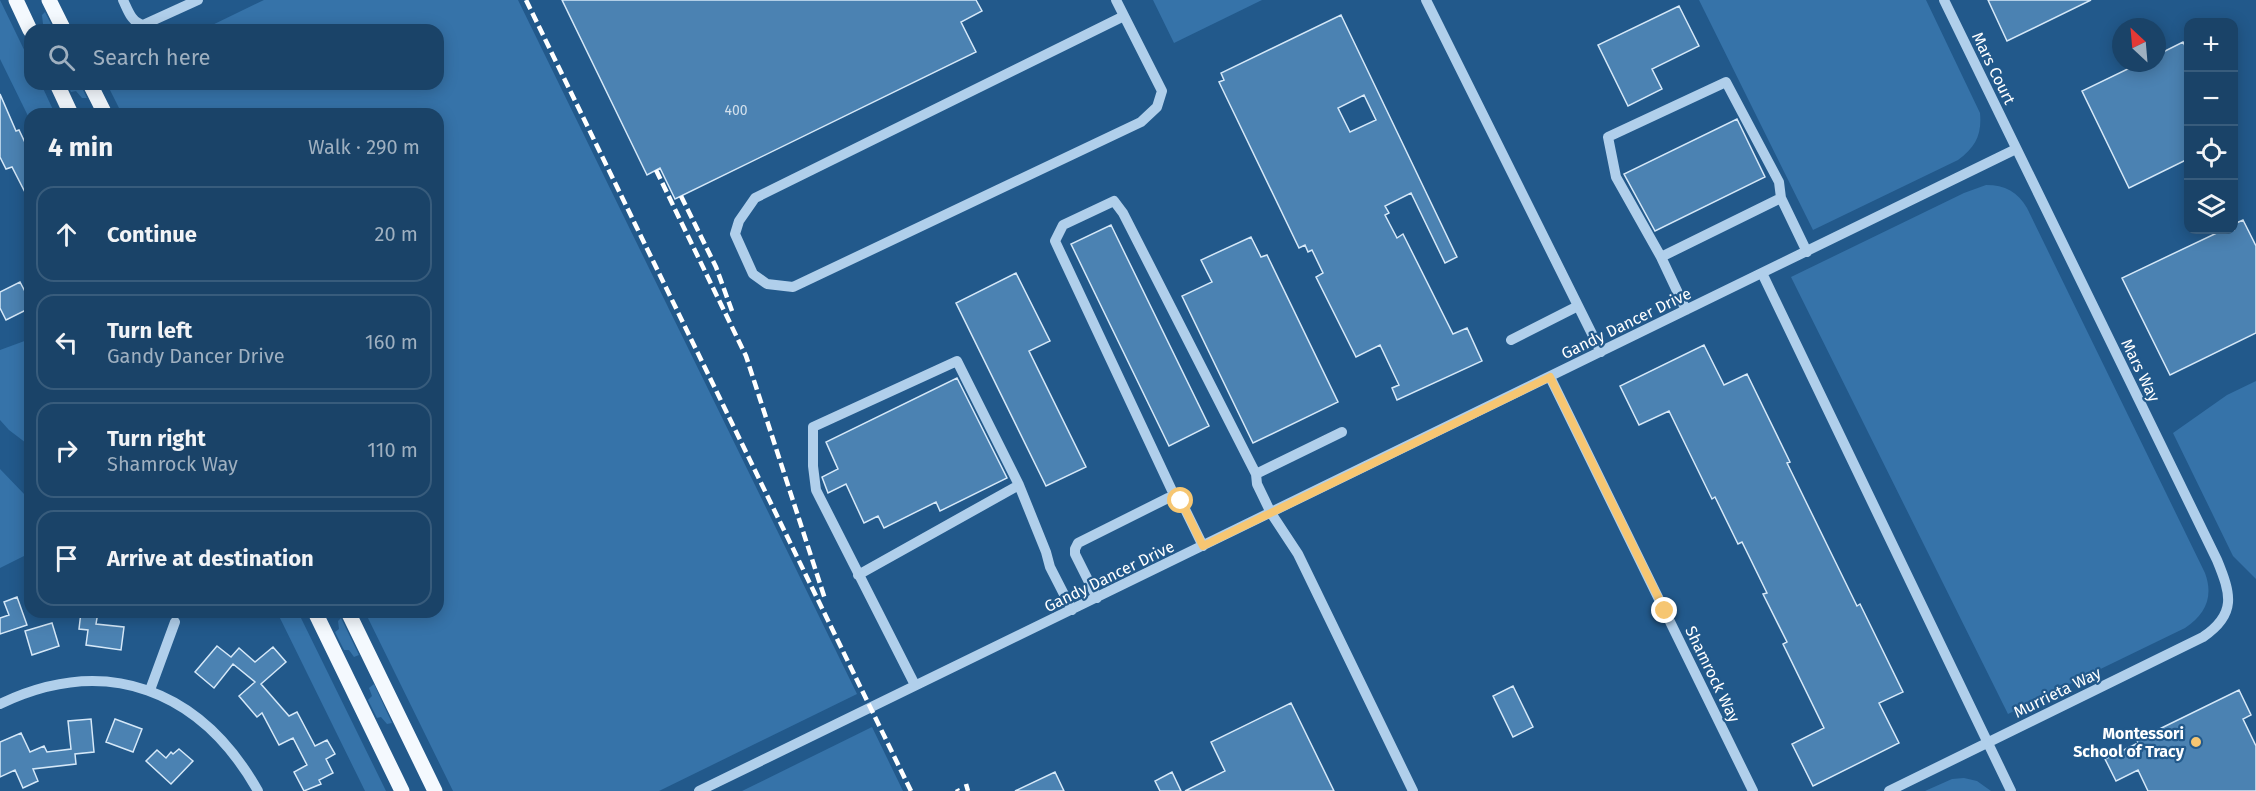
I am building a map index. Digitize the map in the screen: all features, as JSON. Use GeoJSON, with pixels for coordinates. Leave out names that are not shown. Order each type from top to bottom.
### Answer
{"type":"FeatureCollection","features":[{"type":"Feature","properties":{"kind":"main road"},"geometry":{"type":"LineString","coordinates":[[16,0],[27,24]]}},
{"type":"Feature","properties":{"kind":"main road"},"geometry":{"type":"LineString","coordinates":[[49,0],[61,24]]}},
{"type":"Feature","properties":{"kind":"main road"},"geometry":{"type":"LineString","coordinates":[[60,90],[68,108]]}},
{"type":"Feature","properties":{"kind":"main road"},"geometry":{"type":"LineString","coordinates":[[93,90],[102,108]]}},
{"type":"Feature","properties":{"kind":"main road"},"geometry":{"type":"LineString","coordinates":[[318,618],[402,791]]}},
{"type":"Feature","properties":{"kind":"main road"},"geometry":{"type":"LineString","coordinates":[[351,618],[435,791]]}},
{"type":"Feature","properties":{"kind":"street"},"geometry":{"type":"LineString","coordinates":[[123,0],[138,24]]}},
{"type":"Feature","properties":{"kind":"street"},"geometry":{"type":"LineString","coordinates":[[146,24],[198,0]]}},
{"type":"Feature","properties":{"kind":"street"},"geometry":{"type":"LineString","coordinates":[[1116,0],[1162,91],[1157,106],[1141,122],[793,288],[767,284],[753,274],[735,234],[739,221],[755,198],[1124,16]]}},
{"type":"Feature","properties":{"kind":"street"},"geometry":{"type":"LineString","coordinates":[[1426,0],[1600,352]]}},
{"type":"Feature","properties":{"kind":"street","name":"Mars Court"},"geometry":{"type":"LineString","coordinates":[[1944,0],[2016,149]]}},
{"type":"Feature","properties":{"kind":"street"},"geometry":{"type":"LineString","coordinates":[[1686,310],[1661,257],[1616,177],[1608,136],[1726,82],[1779,182],[1781,198],[1807,252]]}},
{"type":"Feature","properties":{"kind":"street","name":"Gandy Dancer Drive"},"geometry":{"type":"LineString","coordinates":[[699,791],[2016,149]]}},
{"type":"Feature","properties":{"kind":"street","name":"Mars Way"},"geometry":{"type":"LineString","coordinates":[[2016,149],[2217,560],[2229,594],[2228,608]]}},
{"type":"Feature","properties":{"kind":"street"},"geometry":{"type":"LineString","coordinates":[[1661,257],[1781,198]]}},
{"type":"Feature","properties":{"kind":"street"},"geometry":{"type":"LineString","coordinates":[[1203,546],[1181,501],[1175,497],[1054,241],[1063,225],[1114,201],[1123,213],[1256,474],[1257,484],[1271,513],[1298,554],[1413,791]]}},
{"type":"Feature","properties":{"kind":"street"},"geometry":{"type":"LineString","coordinates":[[1762,273],[2011,791]]}},
{"type":"Feature","properties":{"kind":"street"},"geometry":{"type":"LineString","coordinates":[[1511,339],[1578,306]]}},
{"type":"Feature","properties":{"kind":"street"},"geometry":{"type":"LineString","coordinates":[[915,685],[816,490],[813,466],[813,428],[957,361],[1019,485],[1050,567],[1072,610]]}},
{"type":"Feature","properties":{"kind":"street","name":"Shamrock Way"},"geometry":{"type":"LineString","coordinates":[[1550,377],[1753,791]]}},
{"type":"Feature","properties":{"kind":"street"},"geometry":{"type":"LineString","coordinates":[[1256,474],[1342,432]]}},
{"type":"Feature","properties":{"kind":"street"},"geometry":{"type":"LineString","coordinates":[[858,574],[1019,485]]}},
{"type":"Feature","properties":{"kind":"street"},"geometry":{"type":"LineString","coordinates":[[1097,598],[1076,554],[1075,549],[1078,543],[1168,498],[1175,497]]}},
{"type":"Feature","properties":{"kind":"street","name":"Murrieta Way"},"geometry":{"type":"LineString","coordinates":[[1888,791],[2203,637],[2216,629],[2224,619],[2228,608]]}},
{"type":"Feature","properties":{"kind":"street"},"geometry":{"type":"LineString","coordinates":[[150,690],[175,621]]}},
{"type":"Feature","properties":{"kind":"street"},"geometry":{"type":"LineString","coordinates":[[0,705],[36,691],[76,683],[128,684],[150,690],[188,710],[206,724],[234,753],[258,791]]}},
{"type":"Feature","properties":{"kind":"shaded area"},"geometry":{"type":"Polygon","coordinates":[[[0,0],[24,50],[24,90],[44,90],[52,108],[24,108],[0,59],[0,0]]]}},
{"type":"Feature","properties":{"kind":"shaded area"},"geometry":{"type":"Polygon","coordinates":[[[264,0],[518,0],[857,694],[659,791],[453,791],[368,618],[444,618],[444,108],[119,108],[110,90],[444,90],[444,24],[214,24],[264,0]]]}},
{"type":"Feature","properties":{"kind":"shaded area"},"geometry":{"type":"Polygon","coordinates":[[[1153,0],[1262,0],[1174,43],[1153,0]]]}},
{"type":"Feature","properties":{"kind":"shaded area"},"geometry":{"type":"Polygon","coordinates":[[[1699,0],[1926,0],[1980,113],[1979,134],[1969,150],[1958,160],[1813,230],[1699,0]]]}},
{"type":"Feature","properties":{"kind":"shaded area"},"geometry":{"type":"Polygon","coordinates":[[[45,12],[51,24],[43,24],[42,15],[45,12]]]}},
{"type":"Feature","properties":{"kind":"shaded area"},"geometry":{"type":"Polygon","coordinates":[[[70,90],[83,90],[87,98],[82,98],[76,91],[71,92],[70,90]]]}},
{"type":"Feature","properties":{"kind":"shaded area"},"geometry":{"type":"Polygon","coordinates":[[[1986,185],[2010,190],[2027,208],[2208,582],[2206,605],[2198,617],[2185,628],[2008,714],[1791,277],[1964,193],[1986,185]]]}},
{"type":"Feature","properties":{"kind":"shaded area"},"geometry":{"type":"Polygon","coordinates":[[[24,341],[24,441],[0,420],[0,350],[24,341]]]}},
{"type":"Feature","properties":{"kind":"shaded area"},"geometry":{"type":"Polygon","coordinates":[[[2256,381],[2256,579],[2233,556],[2173,433],[2227,395],[2256,381]]]}},
{"type":"Feature","properties":{"kind":"shaded area"},"geometry":{"type":"Polygon","coordinates":[[[0,469],[24,494],[24,556],[0,568],[0,469]]]}},
{"type":"Feature","properties":{"kind":"shaded area"},"geometry":{"type":"Polygon","coordinates":[[[280,618],[301,618],[386,791],[365,791],[280,618]]]}},
{"type":"Feature","properties":{"kind":"shaded area"},"geometry":{"type":"Polygon","coordinates":[[[341,618],[359,655],[354,657],[349,650],[344,650],[335,632],[339,629],[338,621],[341,618]]]}},
{"type":"Feature","properties":{"kind":"shaded area"},"geometry":{"type":"Polygon","coordinates":[[[374,684],[392,723],[387,724],[381,717],[377,718],[368,700],[372,696],[369,688],[374,684]]]}},
{"type":"Feature","properties":{"kind":"shaded area"},"geometry":{"type":"Polygon","coordinates":[[[872,727],[903,791],[742,791],[872,727]]]}},
{"type":"Feature","properties":{"kind":"shaded area"},"geometry":{"type":"Polygon","coordinates":[[[1964,778],[1977,781],[1991,791],[1925,791],[1952,779],[1964,778]]]}},
{"type":"Feature","properties":{"kind":"building"},"geometry":{"type":"Polygon","coordinates":[[[562,0],[976,0],[982,11],[961,22],[976,52],[675,199],[660,168],[647,175],[562,0]]]}},
{"type":"Feature","properties":{"kind":"building"},"geometry":{"type":"Polygon","coordinates":[[[1988,0],[2091,0],[2007,41],[1988,0]]]}},
{"type":"Feature","properties":{"kind":"building"},"geometry":{"type":"Polygon","coordinates":[[[1679,6],[1699,46],[1652,69],[1662,89],[1628,106],[1598,45],[1679,6]]]}},
{"type":"Feature","properties":{"kind":"building"},"geometry":{"type":"Polygon","coordinates":[[[1341,15],[1457,257],[1445,263],[1411,193],[1385,206],[1389,213],[1385,215],[1397,238],[1403,234],[1453,334],[1467,328],[1482,361],[1397,400],[1392,388],[1399,385],[1380,345],[1356,357],[1316,277],[1323,273],[1312,250],[1308,252],[1305,245],[1299,248],[1219,82],[1224,80],[1221,73],[1341,15]],[[1364,95],[1338,108],[1350,132],[1376,120],[1364,95]]]}},
{"type":"Feature","properties":{"kind":"building"},"geometry":{"type":"Polygon","coordinates":[[[2183,42],[2184,44],[2184,161],[2129,188],[2082,91],[2121,72],[2166,72],[2166,50],[2183,42]]]}},
{"type":"Feature","properties":{"kind":"building"},"geometry":{"type":"Polygon","coordinates":[[[0,94],[16,131],[19,130],[24,140],[24,190],[12,167],[6,169],[0,157],[0,94]]]}},
{"type":"Feature","properties":{"kind":"building"},"geometry":{"type":"Polygon","coordinates":[[[1737,119],[1765,177],[1655,231],[1624,174],[1737,119]]]}},
{"type":"Feature","properties":{"kind":"building"},"geometry":{"type":"Polygon","coordinates":[[[2243,220],[2256,246],[2256,333],[2170,375],[2122,278],[2215,234],[2238,234],[2238,222],[2243,220]]]}},
{"type":"Feature","properties":{"kind":"building"},"geometry":{"type":"Polygon","coordinates":[[[1111,225],[1209,426],[1169,446],[1071,244],[1111,225]]]}},
{"type":"Feature","properties":{"kind":"building"},"geometry":{"type":"Polygon","coordinates":[[[1251,237],[1261,257],[1267,255],[1338,402],[1253,443],[1182,296],[1212,282],[1201,260],[1251,237]]]}},
{"type":"Feature","properties":{"kind":"building"},"geometry":{"type":"Polygon","coordinates":[[[1016,273],[1050,341],[1029,351],[1086,467],[1046,486],[956,303],[1016,273]]]}},
{"type":"Feature","properties":{"kind":"building"},"geometry":{"type":"Polygon","coordinates":[[[20,282],[24,290],[24,311],[6,320],[0,308],[0,292],[20,282]]]}},
{"type":"Feature","properties":{"kind":"building"},"geometry":{"type":"Polygon","coordinates":[[[1704,345],[1724,385],[1747,374],[1790,462],[1787,463],[1857,606],[1860,604],[1903,692],[1879,703],[1899,743],[1813,786],[1792,744],[1824,728],[1783,644],[1787,642],[1763,594],[1767,593],[1742,542],[1738,544],[1715,497],[1712,499],[1669,411],[1639,425],[1620,386],[1704,345]]]}},
{"type":"Feature","properties":{"kind":"building"},"geometry":{"type":"Polygon","coordinates":[[[957,378],[1007,478],[940,511],[936,502],[884,528],[878,516],[864,523],[846,484],[828,493],[822,477],[838,469],[826,442],[957,378]]]}},
{"type":"Feature","properties":{"kind":"building"},"geometry":{"type":"Polygon","coordinates":[[[17,597],[27,625],[0,634],[0,618],[9,615],[4,602],[17,597]]]}},
{"type":"Feature","properties":{"kind":"building"},"geometry":{"type":"Polygon","coordinates":[[[80,618],[97,618],[96,624],[124,627],[121,650],[86,645],[88,630],[79,629],[80,618]]]}},
{"type":"Feature","properties":{"kind":"building"},"geometry":{"type":"Polygon","coordinates":[[[52,623],[59,646],[32,655],[25,631],[52,623]]]}},
{"type":"Feature","properties":{"kind":"building"},"geometry":{"type":"Polygon","coordinates":[[[217,646],[231,657],[239,648],[255,662],[273,647],[286,662],[261,684],[289,716],[297,712],[315,746],[327,740],[335,754],[326,759],[333,773],[319,780],[321,784],[304,791],[294,772],[307,765],[293,738],[279,745],[262,713],[257,717],[239,696],[255,682],[233,664],[214,688],[195,672],[217,646]]]}},
{"type":"Feature","properties":{"kind":"building"},"geometry":{"type":"Polygon","coordinates":[[[1513,686],[1533,727],[1513,737],[1493,696],[1513,686]]]}},
{"type":"Feature","properties":{"kind":"building","name":"Montessori School of Tracy"},"geometry":{"type":"Polygon","coordinates":[[[2239,690],[2251,715],[2243,719],[2256,746],[2256,791],[2148,791],[2138,770],[2116,781],[2105,759],[2138,743],[2137,740],[2239,690]]]}},
{"type":"Feature","properties":{"kind":"building"},"geometry":{"type":"Polygon","coordinates":[[[1291,703],[1334,791],[1185,791],[1225,771],[1211,742],[1291,703]]]}},
{"type":"Feature","properties":{"kind":"building"},"geometry":{"type":"Polygon","coordinates":[[[91,719],[94,752],[75,754],[76,764],[33,769],[38,781],[23,788],[15,770],[0,777],[0,742],[21,733],[30,752],[44,746],[47,752],[71,749],[68,721],[91,719]]]}},
{"type":"Feature","properties":{"kind":"building"},"geometry":{"type":"Polygon","coordinates":[[[115,719],[142,729],[133,752],[106,742],[115,719]]]}},
{"type":"Feature","properties":{"kind":"building"},"geometry":{"type":"Polygon","coordinates":[[[179,749],[193,761],[171,784],[146,761],[157,750],[166,758],[171,752],[173,754],[179,749]]]}},
{"type":"Feature","properties":{"kind":"building"},"geometry":{"type":"Polygon","coordinates":[[[1055,772],[1064,791],[1015,791],[1055,772]]]}},
{"type":"Feature","properties":{"kind":"building"},"geometry":{"type":"Polygon","coordinates":[[[1172,772],[1181,791],[1160,791],[1155,781],[1172,772]]]}},
{"type":"Feature","properties":{"kind":"railway"},"geometry":{"type":"LineString","coordinates":[[526,0],[911,791]]}},
{"type":"Feature","properties":{"kind":"railway"},"geometry":{"type":"LineString","coordinates":[[656,170],[746,356],[825,599]]}},
{"type":"Feature","properties":{"kind":"railway"},"geometry":{"type":"LineString","coordinates":[[681,196],[716,267],[732,311]]}},
{"type":"Feature","properties":{"kind":"railway"},"geometry":{"type":"LineString","coordinates":[[966,784],[968,791]]}},
{"type":"Feature","properties":{"kind":"place","name":"Montessori School of Tracy"},"geometry":{"type":"Point","coordinates":[2196,742]}},
{"type":"Feature","properties":{"kind":"route"},"geometry":{"type":"LineString","coordinates":[[1181,501],[1203,546],[1550,377],[1665,611]]}}]}
